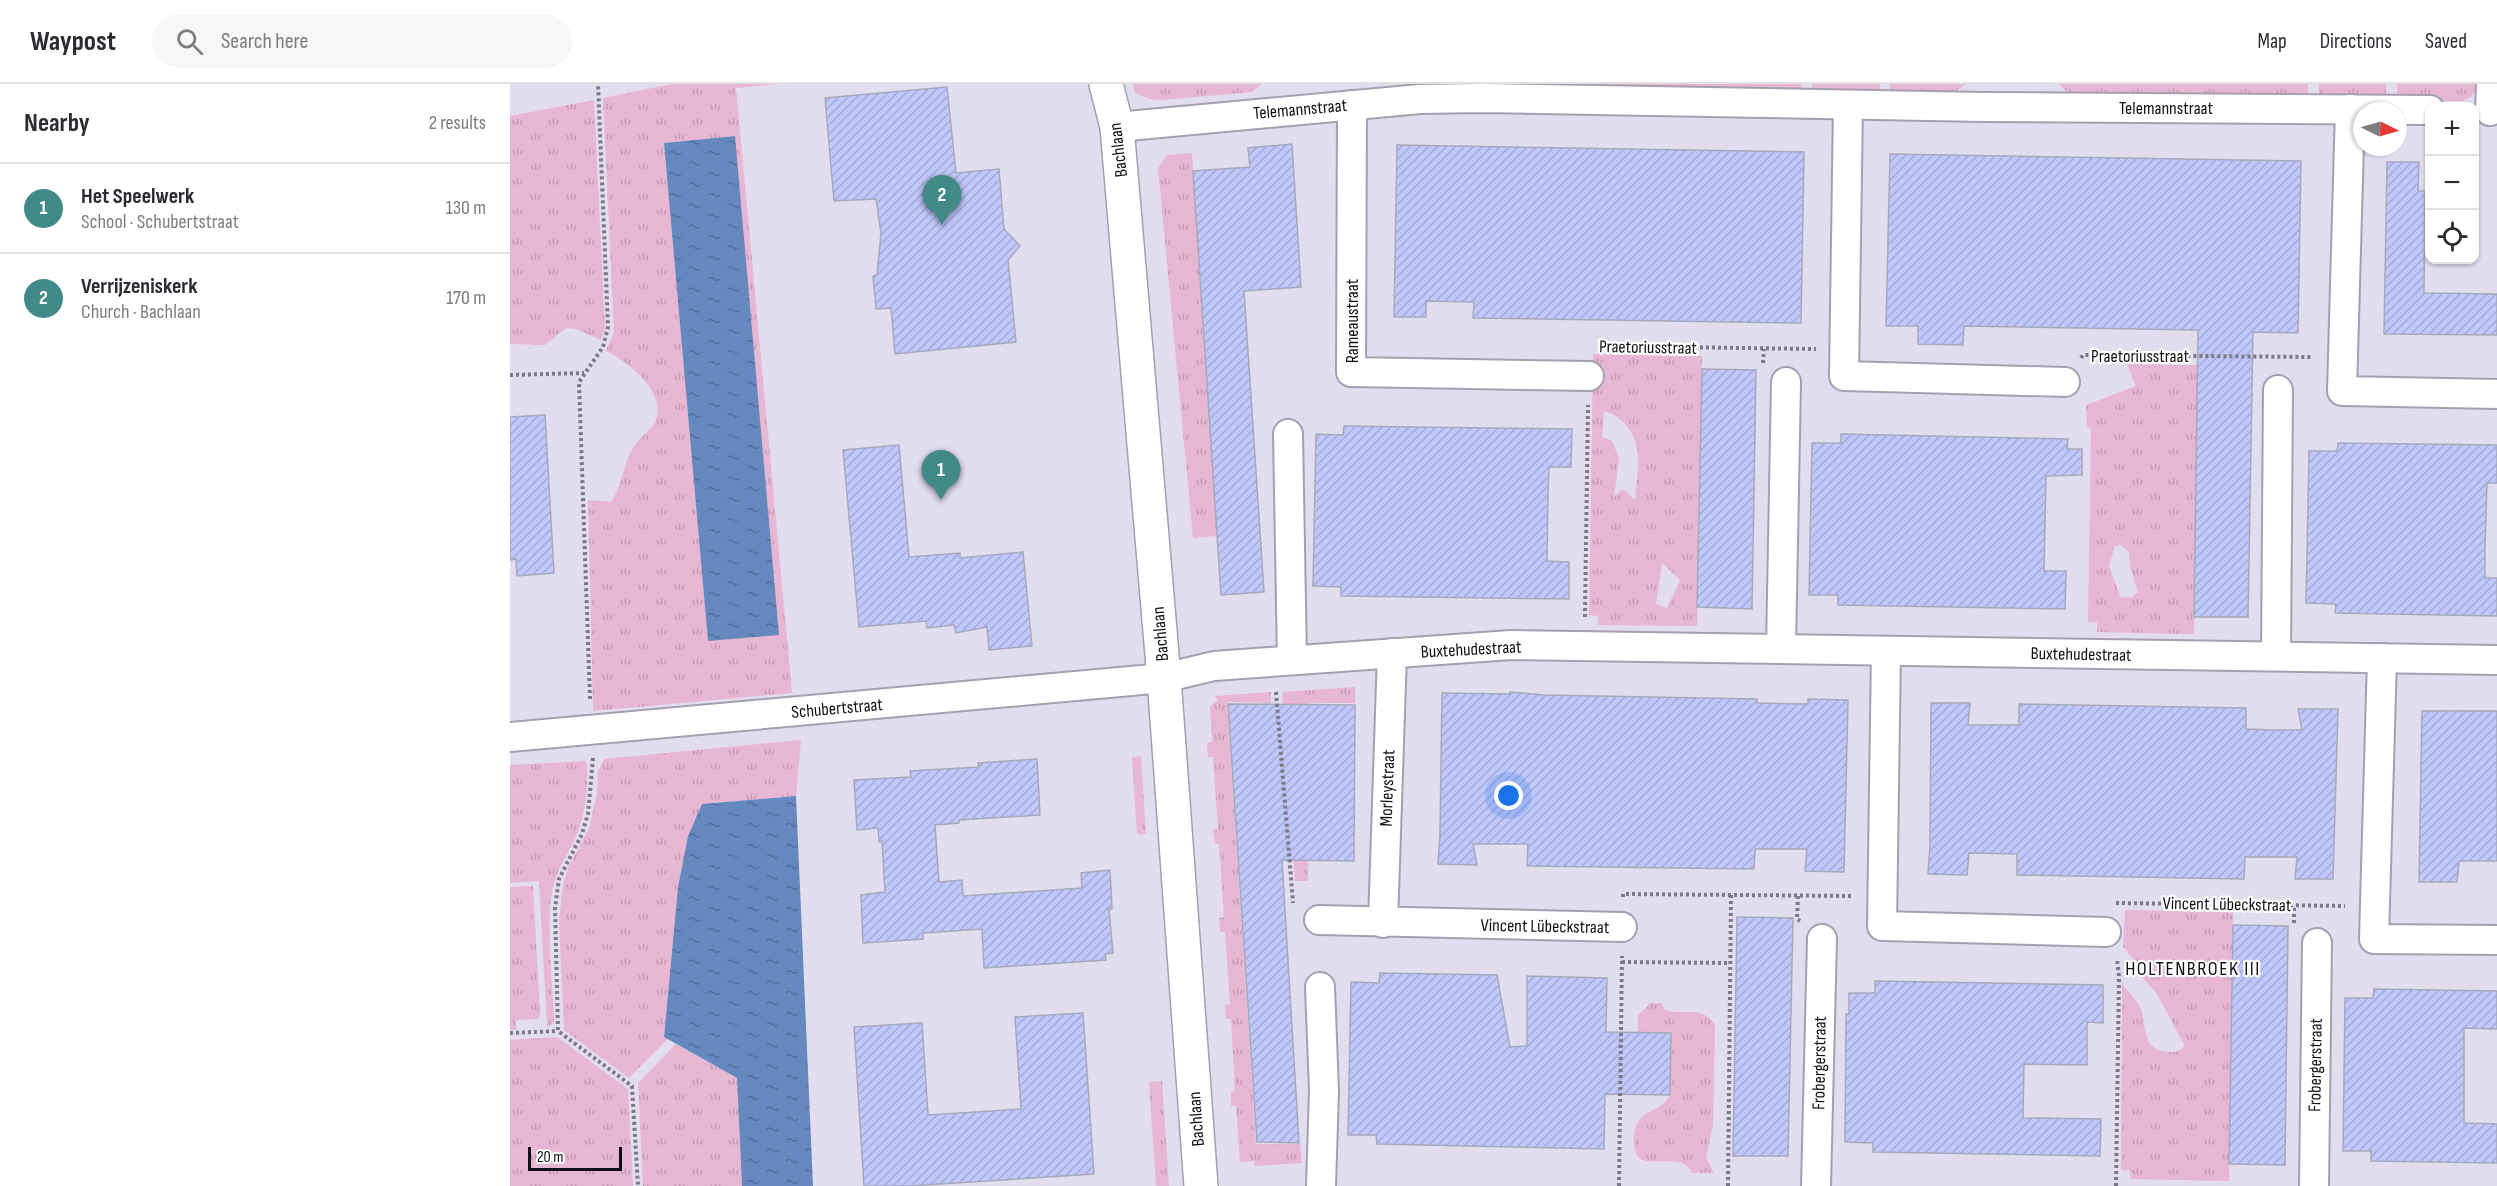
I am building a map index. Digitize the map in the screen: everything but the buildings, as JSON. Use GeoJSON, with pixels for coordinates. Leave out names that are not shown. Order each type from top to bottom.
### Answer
{"type":"FeatureCollection","features":[{"type":"Feature","properties":{"kind":"street","name":"Bachlaan"},"geometry":{"type":"LineString","coordinates":[[1106,84],[1117,127],[1164,678],[1201,1186]]}},
{"type":"Feature","properties":{"kind":"street","name":"Telemannstraat"},"geometry":{"type":"LineString","coordinates":[[1117,127],[1299,97],[1352,105],[1483,91],[1848,105],[1983,95],[2350,110],[2425,110]]}},
{"type":"Feature","properties":{"kind":"street","name":"Rameaustraat"},"geometry":{"type":"LineString","coordinates":[[1352,105],[1351,372],[1589,376]]}},
{"type":"Feature","properties":{"kind":"street"},"geometry":{"type":"LineString","coordinates":[[1848,105],[1844,363],[2065,382]]}},
{"type":"Feature","properties":{"kind":"street"},"geometry":{"type":"LineString","coordinates":[[2350,110],[2342,391],[2497,394]]}},
{"type":"Feature","properties":{"kind":"street"},"geometry":{"type":"LineString","coordinates":[[1781,649],[1786,382]]}},
{"type":"Feature","properties":{"kind":"street"},"geometry":{"type":"LineString","coordinates":[[2276,656],[2278,390]]}},
{"type":"Feature","properties":{"kind":"street"},"geometry":{"type":"LineString","coordinates":[[1283,661],[1288,434]]}},
{"type":"Feature","properties":{"kind":"street","name":"Buxtehudestraat"},"geometry":{"type":"LineString","coordinates":[[1164,678],[1214,666],[1511,645],[2497,660]]}},
{"type":"Feature","properties":{"kind":"street"},"geometry":{"type":"LineString","coordinates":[[1886,651],[1882,926],[2106,932]]}},
{"type":"Feature","properties":{"kind":"street","name":"Morleystraat"},"geometry":{"type":"LineString","coordinates":[[1383,923],[1392,653]]}},
{"type":"Feature","properties":{"kind":"street"},"geometry":{"type":"LineString","coordinates":[[2382,658],[2374,939],[2497,940]]}},
{"type":"Feature","properties":{"kind":"street","name":"Schubertstraat"},"geometry":{"type":"LineString","coordinates":[[510,736],[1164,678]]}},
{"type":"Feature","properties":{"kind":"street","name":"Vincent Lübeckstraat"},"geometry":{"type":"LineString","coordinates":[[1319,921],[1622,927]]}},
{"type":"Feature","properties":{"kind":"street","name":"Frobergerstraat"},"geometry":{"type":"LineString","coordinates":[[1816,1186],[1822,939]]}},
{"type":"Feature","properties":{"kind":"street","name":"Frobergerstraat"},"geometry":{"type":"LineString","coordinates":[[2314,1186],[2317,943]]}},
{"type":"Feature","properties":{"kind":"street"},"geometry":{"type":"LineString","coordinates":[[1320,987],[1324,1091],[1321,1186]]}},
{"type":"Feature","properties":{"kind":"path"},"geometry":{"type":"LineString","coordinates":[[558,1031],[555,908],[559,879],[582,834],[588,814],[593,756],[579,382],[603,346],[608,327],[598,84]]}},
{"type":"Feature","properties":{"kind":"path","name":"Praetoriusstraat"},"geometry":{"type":"LineString","coordinates":[[1589,376],[1589,346],[1844,363]]}},
{"type":"Feature","properties":{"kind":"path","name":"Praetoriusstraat"},"geometry":{"type":"LineString","coordinates":[[2065,382],[2083,355],[2343,358]]}},
{"type":"Feature","properties":{"kind":"path"},"geometry":{"type":"LineString","coordinates":[[510,375],[585,373]]}},
{"type":"Feature","properties":{"kind":"path"},"geometry":{"type":"LineString","coordinates":[[1584,647],[1589,376]]}},
{"type":"Feature","properties":{"kind":"path"},"geometry":{"type":"LineString","coordinates":[[1283,661],[1294,920],[1319,921]]}},
{"type":"Feature","properties":{"kind":"path","name":"Vincent Lübeckstraat"},"geometry":{"type":"LineString","coordinates":[[1622,927],[1623,894],[1882,897]]}},
{"type":"Feature","properties":{"kind":"path"},"geometry":{"type":"LineString","coordinates":[[1728,1186],[1731,895]]}},
{"type":"Feature","properties":{"kind":"path","name":"Vincent Lübeckstraat"},"geometry":{"type":"LineString","coordinates":[[2116,1186],[2119,976],[2115,945],[2106,932],[2107,903],[2376,907]]}},
{"type":"Feature","properties":{"kind":"path"},"geometry":{"type":"LineString","coordinates":[[1619,1186],[1622,927]]}},
{"type":"Feature","properties":{"kind":"path"},"geometry":{"type":"LineString","coordinates":[[1622,962],[1730,963]]}},
{"type":"Feature","properties":{"kind":"path"},"geometry":{"type":"LineString","coordinates":[[510,1034],[558,1031],[632,1086],[638,1186]]}},
{"type":"Feature","properties":{"kind":"green space"},"geometry":{"type":"Polygon","coordinates":[[[672,84],[778,84],[736,88],[792,693],[593,711],[588,500],[611,502],[618,489],[630,453],[657,417],[655,396],[649,387],[633,369],[606,351],[614,332],[603,98],[672,84]],[[735,136],[664,143],[708,641],[735,136]]]}},
{"type":"Feature","properties":{"kind":"green space"},"geometry":{"type":"Polygon","coordinates":[[[1133,84],[1262,84],[1252,92],[1162,100],[1149,99],[1135,93],[1133,84]]]}},
{"type":"Feature","properties":{"kind":"green space"},"geometry":{"type":"Polygon","coordinates":[[[1562,84],[1801,84],[1801,90],[1565,87],[1562,84]]]}},
{"type":"Feature","properties":{"kind":"green space"},"geometry":{"type":"Polygon","coordinates":[[[1812,84],[1880,84],[1880,92],[1812,91],[1812,84]]]}},
{"type":"Feature","properties":{"kind":"green space"},"geometry":{"type":"Polygon","coordinates":[[[1890,84],[1966,84],[1955,92],[1946,93],[1890,92],[1890,84]]]}},
{"type":"Feature","properties":{"kind":"green space"},"geometry":{"type":"Polygon","coordinates":[[[2059,84],[2308,84],[2308,99],[2070,95],[2059,84]]]}},
{"type":"Feature","properties":{"kind":"green space"},"geometry":{"type":"Polygon","coordinates":[[[2319,84],[2386,84],[2386,100],[2319,99],[2319,84]]]}},
{"type":"Feature","properties":{"kind":"green space"},"geometry":{"type":"Polygon","coordinates":[[[2397,84],[2479,84],[2472,96],[2462,101],[2397,100],[2397,84]]]}},
{"type":"Feature","properties":{"kind":"green space"},"geometry":{"type":"Polygon","coordinates":[[[594,100],[605,328],[601,340],[576,329],[566,328],[545,345],[510,344],[510,116],[594,100]]]}},
{"type":"Feature","properties":{"kind":"green space"},"geometry":{"type":"Polygon","coordinates":[[[1192,153],[1217,536],[1193,538],[1158,168],[1167,155],[1192,153]]]}},
{"type":"Feature","properties":{"kind":"green space"},"geometry":{"type":"Polygon","coordinates":[[[1593,354],[1702,356],[1697,626],[1598,625],[1598,616],[1589,615],[1593,354]],[[1604,411],[1602,437],[1612,441],[1619,458],[1614,497],[1623,489],[1635,500],[1638,460],[1635,441],[1622,421],[1604,411]],[[1662,563],[1656,604],[1667,608],[1680,580],[1662,563]]]}},
{"type":"Feature","properties":{"kind":"green space"},"geometry":{"type":"Polygon","coordinates":[[[2127,364],[2201,365],[2194,634],[2097,632],[2097,622],[2088,622],[2091,428],[2087,427],[2086,405],[2136,386],[2127,364]],[[2121,545],[2115,546],[2109,566],[2121,598],[2132,597],[2137,593],[2129,552],[2121,545]]]}},
{"type":"Feature","properties":{"kind":"green space"},"geometry":{"type":"Polygon","coordinates":[[[1355,687],[1355,703],[1310,703],[1308,881],[1295,881],[1282,692],[1355,687]]]}},
{"type":"Feature","properties":{"kind":"green space"},"geometry":{"type":"Polygon","coordinates":[[[1271,692],[1271,703],[1227,702],[1256,1144],[1300,1144],[1302,1163],[1254,1166],[1254,1161],[1240,1162],[1236,1106],[1231,1106],[1231,1092],[1235,1091],[1231,1019],[1226,1019],[1225,1005],[1230,1004],[1225,932],[1220,932],[1219,918],[1224,917],[1219,844],[1215,844],[1213,830],[1218,829],[1213,757],[1208,757],[1207,743],[1212,742],[1210,707],[1218,700],[1215,696],[1271,692]]]}},
{"type":"Feature","properties":{"kind":"green space"},"geometry":{"type":"Polygon","coordinates":[[[801,740],[796,796],[702,804],[688,836],[678,887],[664,1037],[668,1039],[629,1078],[564,1030],[559,921],[563,884],[569,866],[589,828],[597,794],[598,771],[604,759],[801,740]]]}},
{"type":"Feature","properties":{"kind":"green space"},"geometry":{"type":"Polygon","coordinates":[[[1141,756],[1146,834],[1137,834],[1132,757],[1141,756]]]}},
{"type":"Feature","properties":{"kind":"green space"},"geometry":{"type":"Polygon","coordinates":[[[585,761],[587,782],[583,816],[578,832],[555,879],[551,901],[550,935],[554,1020],[547,1027],[539,881],[510,883],[510,765],[585,761]]]}},
{"type":"Feature","properties":{"kind":"green space"},"geometry":{"type":"Polygon","coordinates":[[[533,886],[540,1014],[538,1019],[516,1020],[516,1030],[510,1030],[510,887],[533,886]]]}},
{"type":"Feature","properties":{"kind":"green space"},"geometry":{"type":"Polygon","coordinates":[[[2125,910],[2233,912],[2229,1181],[2130,1179],[2130,1170],[2121,1170],[2122,984],[2140,1007],[2146,1035],[2153,1046],[2159,1050],[2171,1052],[2185,1046],[2157,994],[2143,978],[2132,957],[2123,947],[2125,910]]]}},
{"type":"Feature","properties":{"kind":"green space"},"geometry":{"type":"Polygon","coordinates":[[[1648,1003],[1661,1003],[1665,1010],[1672,1012],[1699,1013],[1705,1015],[1715,1025],[1713,1126],[1706,1157],[1714,1173],[1692,1173],[1686,1165],[1678,1162],[1642,1160],[1636,1154],[1634,1144],[1637,1123],[1647,1113],[1665,1102],[1670,1095],[1638,1033],[1638,1015],[1648,1006],[1648,1003]]]}},
{"type":"Feature","properties":{"kind":"green space"},"geometry":{"type":"Polygon","coordinates":[[[557,1037],[628,1089],[633,1186],[510,1186],[510,1040],[557,1037]]]}},
{"type":"Feature","properties":{"kind":"green space"},"geometry":{"type":"Polygon","coordinates":[[[676,1044],[737,1078],[742,1186],[643,1186],[638,1083],[676,1044]]]}},
{"type":"Feature","properties":{"kind":"green space"},"geometry":{"type":"Polygon","coordinates":[[[1162,1081],[1169,1186],[1156,1186],[1149,1082],[1162,1081]]]}},
{"type":"Feature","properties":{"kind":"water"},"geometry":{"type":"Polygon","coordinates":[[[735,136],[779,635],[708,641],[664,143],[735,136]]]}},
{"type":"Feature","properties":{"kind":"water"},"geometry":{"type":"Polygon","coordinates":[[[796,796],[813,1186],[742,1186],[737,1078],[664,1037],[678,887],[688,836],[702,804],[796,796]]]}},
{"type":"Feature","properties":{"kind":"place","name":"Verrijzeniskerk"},"geometry":{"type":"Point","coordinates":[942,225]}},
{"type":"Feature","properties":{"kind":"place","name":"Het Speelwerk"},"geometry":{"type":"Point","coordinates":[941,500]}},
{"type":"Feature","properties":{"kind":"district","name":"HOLTENBROEK III"},"geometry":{"type":"Point","coordinates":[2193,968]}}]}
